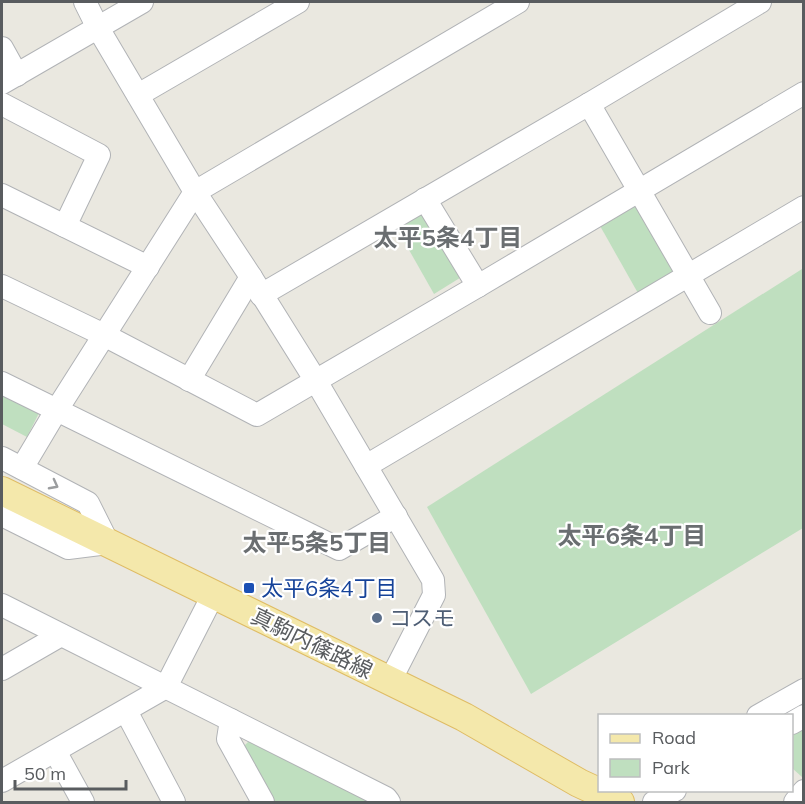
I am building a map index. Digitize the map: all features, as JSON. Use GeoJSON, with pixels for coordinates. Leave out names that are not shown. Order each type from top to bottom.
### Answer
{"type":"FeatureCollection","features":[{"type":"Feature","properties":{"kind":"main road","name":"真駒内篠路線"},"geometry":{"type":"LineString","coordinates":[[2,491],[464,717],[579,783],[598,791]]}},
{"type":"Feature","properties":{"kind":"main road","name":"真駒内篠路線"},"geometry":{"type":"LineString","coordinates":[[599,792],[615,799]]}},
{"type":"Feature","properties":{"kind":"street"},"geometry":{"type":"LineString","coordinates":[[85,2],[195,192],[316,381],[433,580],[434,595],[390,681]]}},
{"type":"Feature","properties":{"kind":"street"},"geometry":{"type":"LineString","coordinates":[[2,48],[9,79],[142,2]]}},
{"type":"Feature","properties":{"kind":"street"},"geometry":{"type":"LineString","coordinates":[[138,95],[298,2]]}},
{"type":"Feature","properties":{"kind":"street"},"geometry":{"type":"LineString","coordinates":[[2,515],[68,548],[108,543],[88,503],[12,463],[56,411],[195,192],[518,2]]}},
{"type":"Feature","properties":{"kind":"street"},"geometry":{"type":"LineString","coordinates":[[189,380],[256,286],[425,199],[760,2]]}},
{"type":"Feature","properties":{"kind":"street"},"geometry":{"type":"LineString","coordinates":[[2,286],[256,415],[804,93]]}},
{"type":"Feature","properties":{"kind":"street"},"geometry":{"type":"LineString","coordinates":[[2,104],[99,156],[64,226]]}},
{"type":"Feature","properties":{"kind":"street"},"geometry":{"type":"LineString","coordinates":[[589,104],[711,313]]}},
{"type":"Feature","properties":{"kind":"street"},"geometry":{"type":"LineString","coordinates":[[2,195],[148,267]]}},
{"type":"Feature","properties":{"kind":"street"},"geometry":{"type":"LineString","coordinates":[[425,199],[478,286]]}},
{"type":"Feature","properties":{"kind":"street"},"geometry":{"type":"LineString","coordinates":[[366,466],[804,207]]}},
{"type":"Feature","properties":{"kind":"street"},"geometry":{"type":"LineString","coordinates":[[2,383],[339,549],[396,516]]}},
{"type":"Feature","properties":{"kind":"street"},"geometry":{"type":"LineString","coordinates":[[2,781],[166,687],[213,595]]}},
{"type":"Feature","properties":{"kind":"street"},"geometry":{"type":"LineString","coordinates":[[2,605],[386,798],[389,802]]}},
{"type":"Feature","properties":{"kind":"street"},"geometry":{"type":"LineString","coordinates":[[2,669],[61,635]]}},
{"type":"Feature","properties":{"kind":"street"},"geometry":{"type":"LineString","coordinates":[[762,714],[804,690]]}},
{"type":"Feature","properties":{"kind":"street"},"geometry":{"type":"LineString","coordinates":[[126,711],[174,802]]}},
{"type":"Feature","properties":{"kind":"street"},"geometry":{"type":"LineString","coordinates":[[231,720],[228,739],[263,802]]}},
{"type":"Feature","properties":{"kind":"street"},"geometry":{"type":"LineString","coordinates":[[55,751],[83,802]]}},
{"type":"Feature","properties":{"kind":"street"},"geometry":{"type":"LineString","coordinates":[[654,802],[672,792]]}},
{"type":"Feature","properties":{"kind":"green space"},"geometry":{"type":"Polygon","coordinates":[[[640,190],[688,275],[643,302],[595,217],[640,190]]]}},
{"type":"Feature","properties":{"kind":"green space"},"geometry":{"type":"Polygon","coordinates":[[[425,210],[463,276],[434,294],[396,227],[425,210]]]}},
{"type":"Feature","properties":{"kind":"green space"},"geometry":{"type":"Polygon","coordinates":[[[804,269],[803,528],[531,694],[427,507],[804,269]]]}},
{"type":"Feature","properties":{"kind":"green space"},"geometry":{"type":"Polygon","coordinates":[[[2,389],[41,409],[27,437],[2,424],[2,389]]]}},
{"type":"Feature","properties":{"kind":"green space"},"geometry":{"type":"Polygon","coordinates":[[[803,728],[804,775],[802,777],[793,769],[793,734],[803,728]]]}},
{"type":"Feature","properties":{"kind":"green space"},"geometry":{"type":"Polygon","coordinates":[[[250,740],[370,802],[273,802],[243,747],[250,740]]]}},
{"type":"Feature","properties":{"kind":"place","name":"太平6条4丁目"},"geometry":{"type":"Point","coordinates":[249,588]}},
{"type":"Feature","properties":{"kind":"place","name":"コスモ"},"geometry":{"type":"Point","coordinates":[377,618]}},
{"type":"Feature","properties":{"kind":"district","name":"太平5条4丁目"},"geometry":{"type":"Point","coordinates":[448,237]}},
{"type":"Feature","properties":{"kind":"district","name":"太平6条4丁目"},"geometry":{"type":"Point","coordinates":[632,535]}},
{"type":"Feature","properties":{"kind":"district","name":"太平5条5丁目"},"geometry":{"type":"Point","coordinates":[317,542]}}]}
